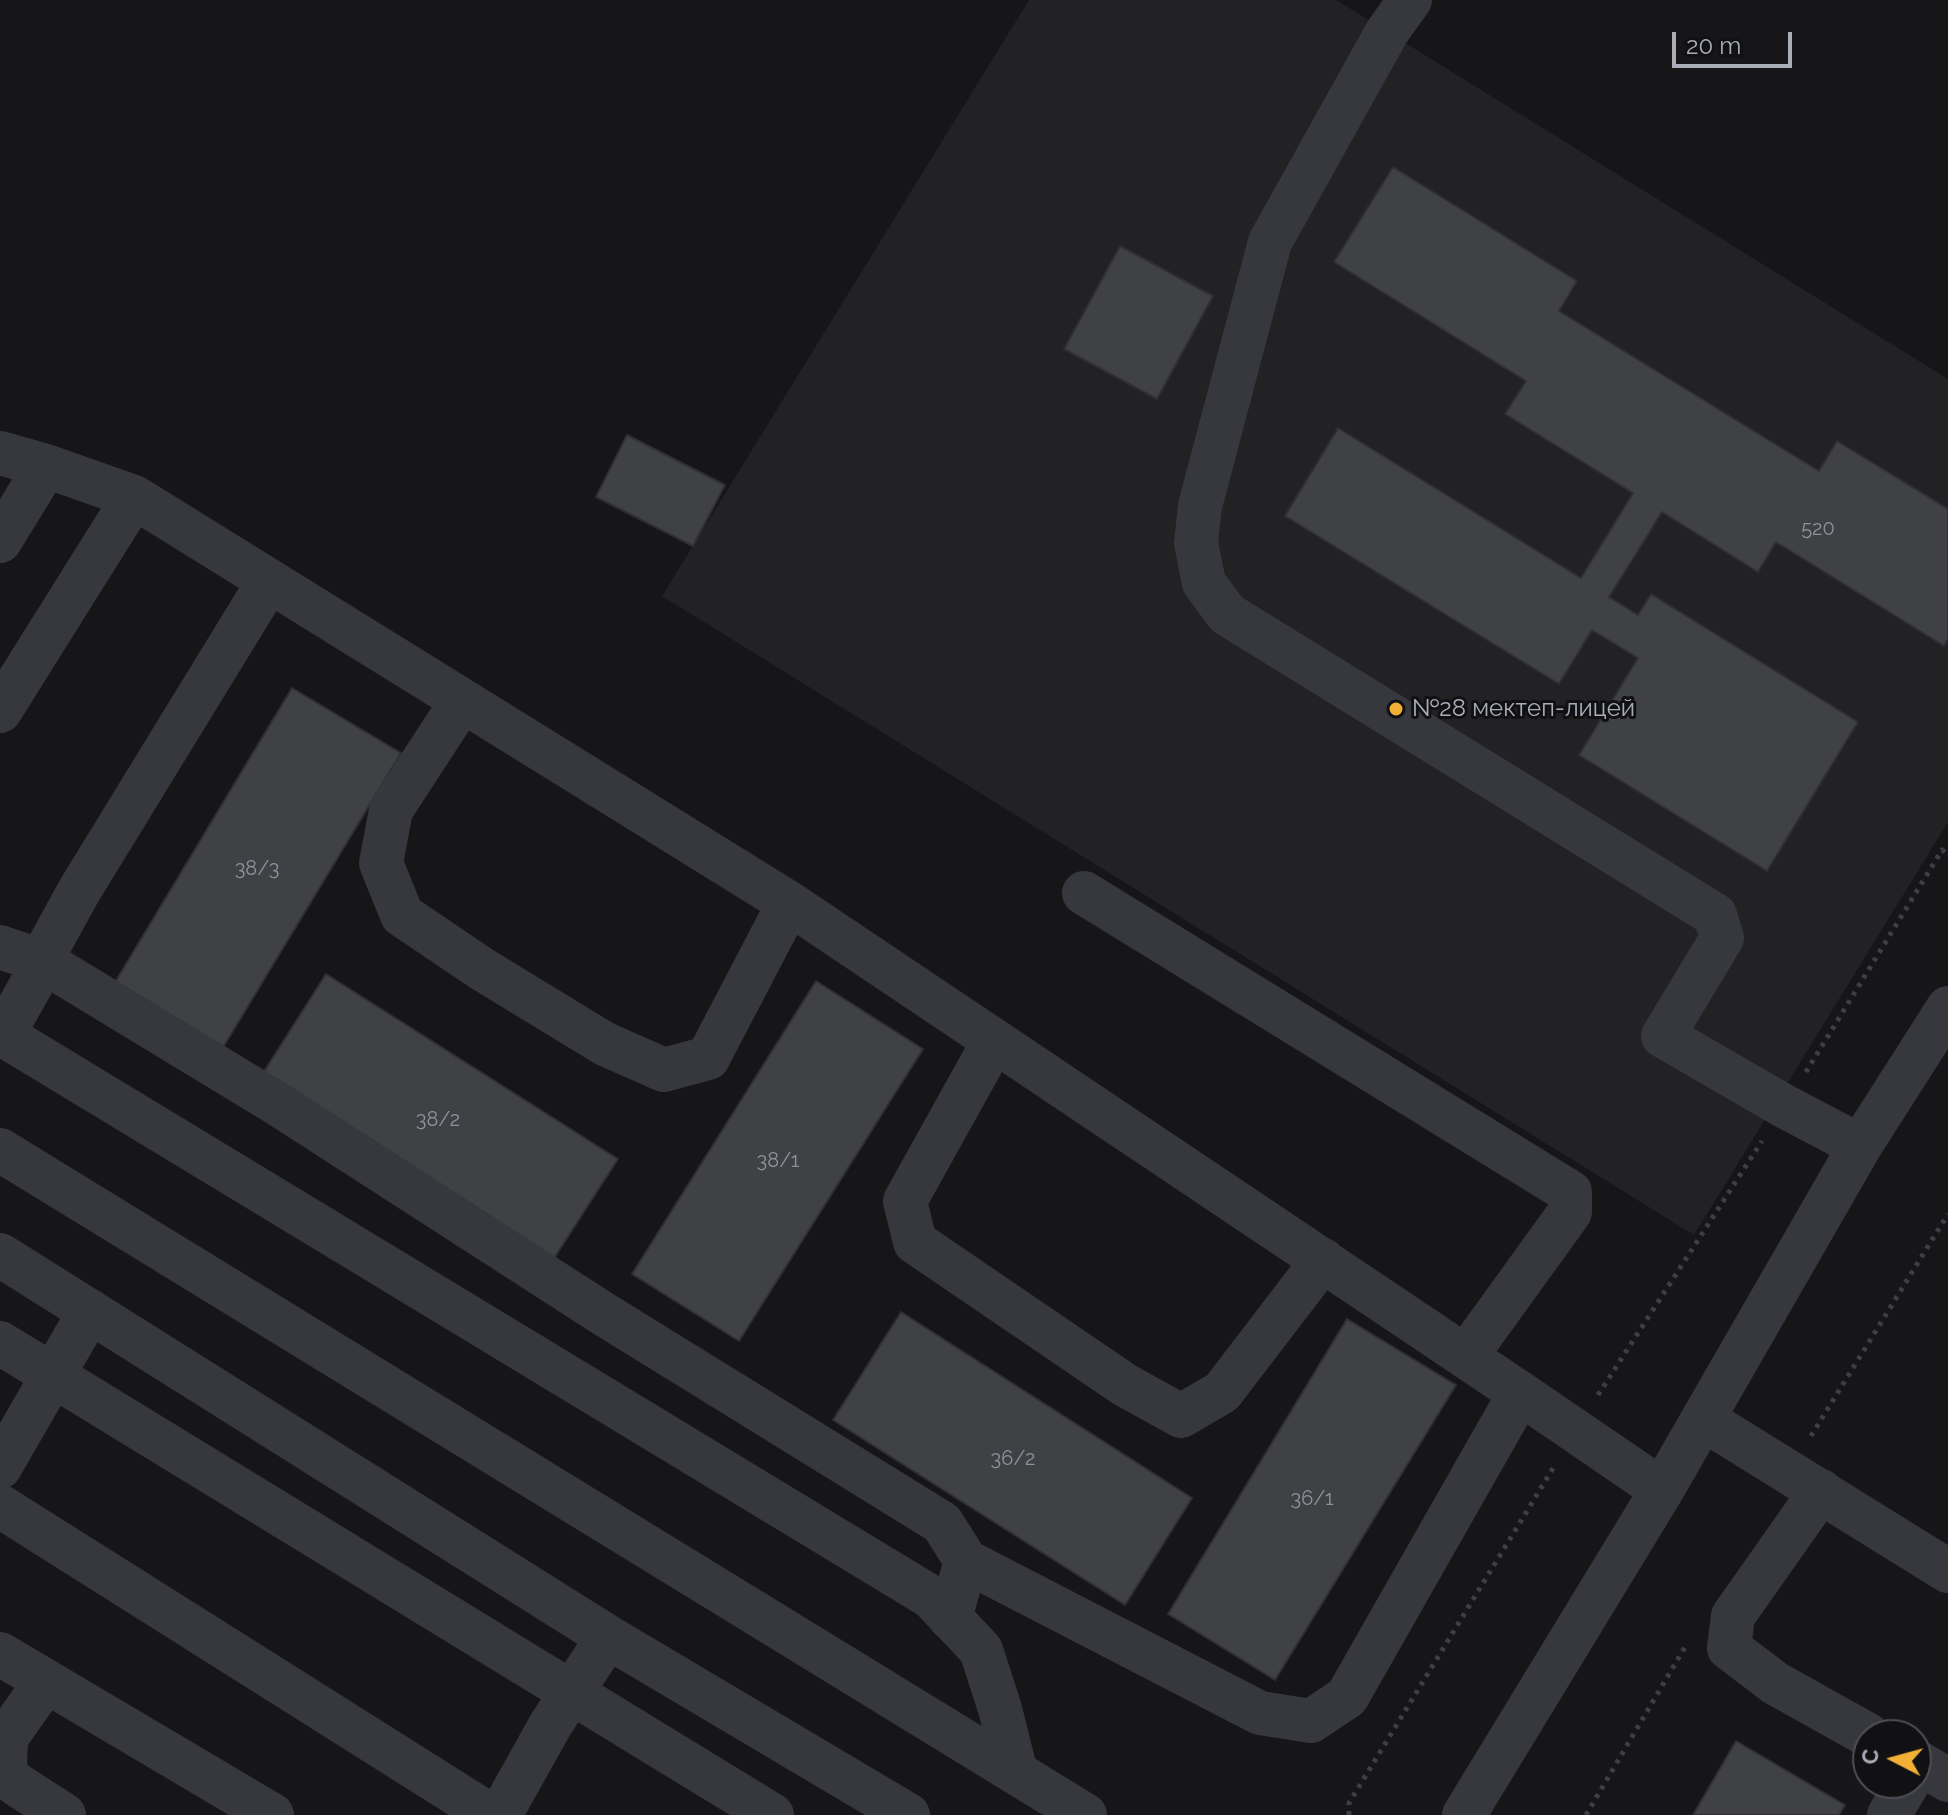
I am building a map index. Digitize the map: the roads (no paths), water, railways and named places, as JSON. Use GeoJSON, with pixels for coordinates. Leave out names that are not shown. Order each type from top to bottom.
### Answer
{"type":"FeatureCollection","features":[{"type":"Feature","properties":{"kind":"street"},"geometry":{"type":"LineString","coordinates":[[1410,0],[1387,32],[1270,242],[1200,506],[1196,543],[1204,583],[1227,614],[1715,915],[1722,938],[1663,1036],[1860,1146]]}},
{"type":"Feature","properties":{"kind":"street"},"geometry":{"type":"LineString","coordinates":[[0,453],[134,497],[789,903],[1662,1490]]}},
{"type":"Feature","properties":{"kind":"street"},"geometry":{"type":"LineString","coordinates":[[0,541],[46,466]]}},
{"type":"Feature","properties":{"kind":"street"},"geometry":{"type":"LineString","coordinates":[[0,711],[134,497]]}},
{"type":"Feature","properties":{"kind":"street"},"geometry":{"type":"LineString","coordinates":[[269,581],[79,891],[51,942],[44,962],[2,1034],[931,1597],[981,1650],[1016,1773]]}},
{"type":"Feature","properties":{"kind":"street"},"geometry":{"type":"LineString","coordinates":[[462,701],[391,810],[381,863],[402,915],[482,969],[605,1044],[664,1070],[708,1058],[789,903]]}},
{"type":"Feature","properties":{"kind":"street"},"geometry":{"type":"LineString","coordinates":[[1084,893],[1570,1192],[1570,1212],[1466,1356]]}},
{"type":"Feature","properties":{"kind":"street"},"geometry":{"type":"LineString","coordinates":[[0,947],[44,962],[281,1106],[602,1313],[942,1523],[966,1561],[1260,1713],[1311,1721],[1347,1697],[1520,1393]]}},
{"type":"Feature","properties":{"kind":"street"},"geometry":{"type":"LineString","coordinates":[[1464,1815],[1662,1490],[1860,1146],[1948,1008]]}},
{"type":"Feature","properties":{"kind":"street"},"geometry":{"type":"LineString","coordinates":[[994,1041],[905,1201],[915,1242],[1125,1385],[1181,1416],[1222,1392],[1323,1260]]}},
{"type":"Feature","properties":{"kind":"street"},"geometry":{"type":"LineString","coordinates":[[0,1150],[1085,1815]]}},
{"type":"Feature","properties":{"kind":"street"},"geometry":{"type":"LineString","coordinates":[[0,1255],[608,1637],[908,1815]]}},
{"type":"Feature","properties":{"kind":"street"},"geometry":{"type":"LineString","coordinates":[[0,1467],[90,1311]]}},
{"type":"Feature","properties":{"kind":"street"},"geometry":{"type":"LineString","coordinates":[[0,1343],[772,1815]]}},
{"type":"Feature","properties":{"kind":"street"},"geometry":{"type":"LineString","coordinates":[[1703,1419],[1948,1571]]}},
{"type":"Feature","properties":{"kind":"street"},"geometry":{"type":"LineString","coordinates":[[1821,1491],[1733,1616],[1729,1648],[1775,1683],[1852,1726]]}},
{"type":"Feature","properties":{"kind":"street"},"geometry":{"type":"LineString","coordinates":[[0,1506],[490,1815]]}},
{"type":"Feature","properties":{"kind":"street"},"geometry":{"type":"LineString","coordinates":[[950,1618],[966,1561]]}},
{"type":"Feature","properties":{"kind":"street"},"geometry":{"type":"LineString","coordinates":[[500,1815],[570,1693],[608,1637]]}},
{"type":"Feature","properties":{"kind":"street"},"geometry":{"type":"LineString","coordinates":[[0,1654],[272,1815]]}},
{"type":"Feature","properties":{"kind":"street"},"geometry":{"type":"LineString","coordinates":[[46,1681],[6,1738],[5,1767],[16,1784],[64,1815]]}},
{"type":"Feature","properties":{"kind":"place","name":"№28 мектеп-лицей"},"geometry":{"type":"Point","coordinates":[1396,709]}}]}
